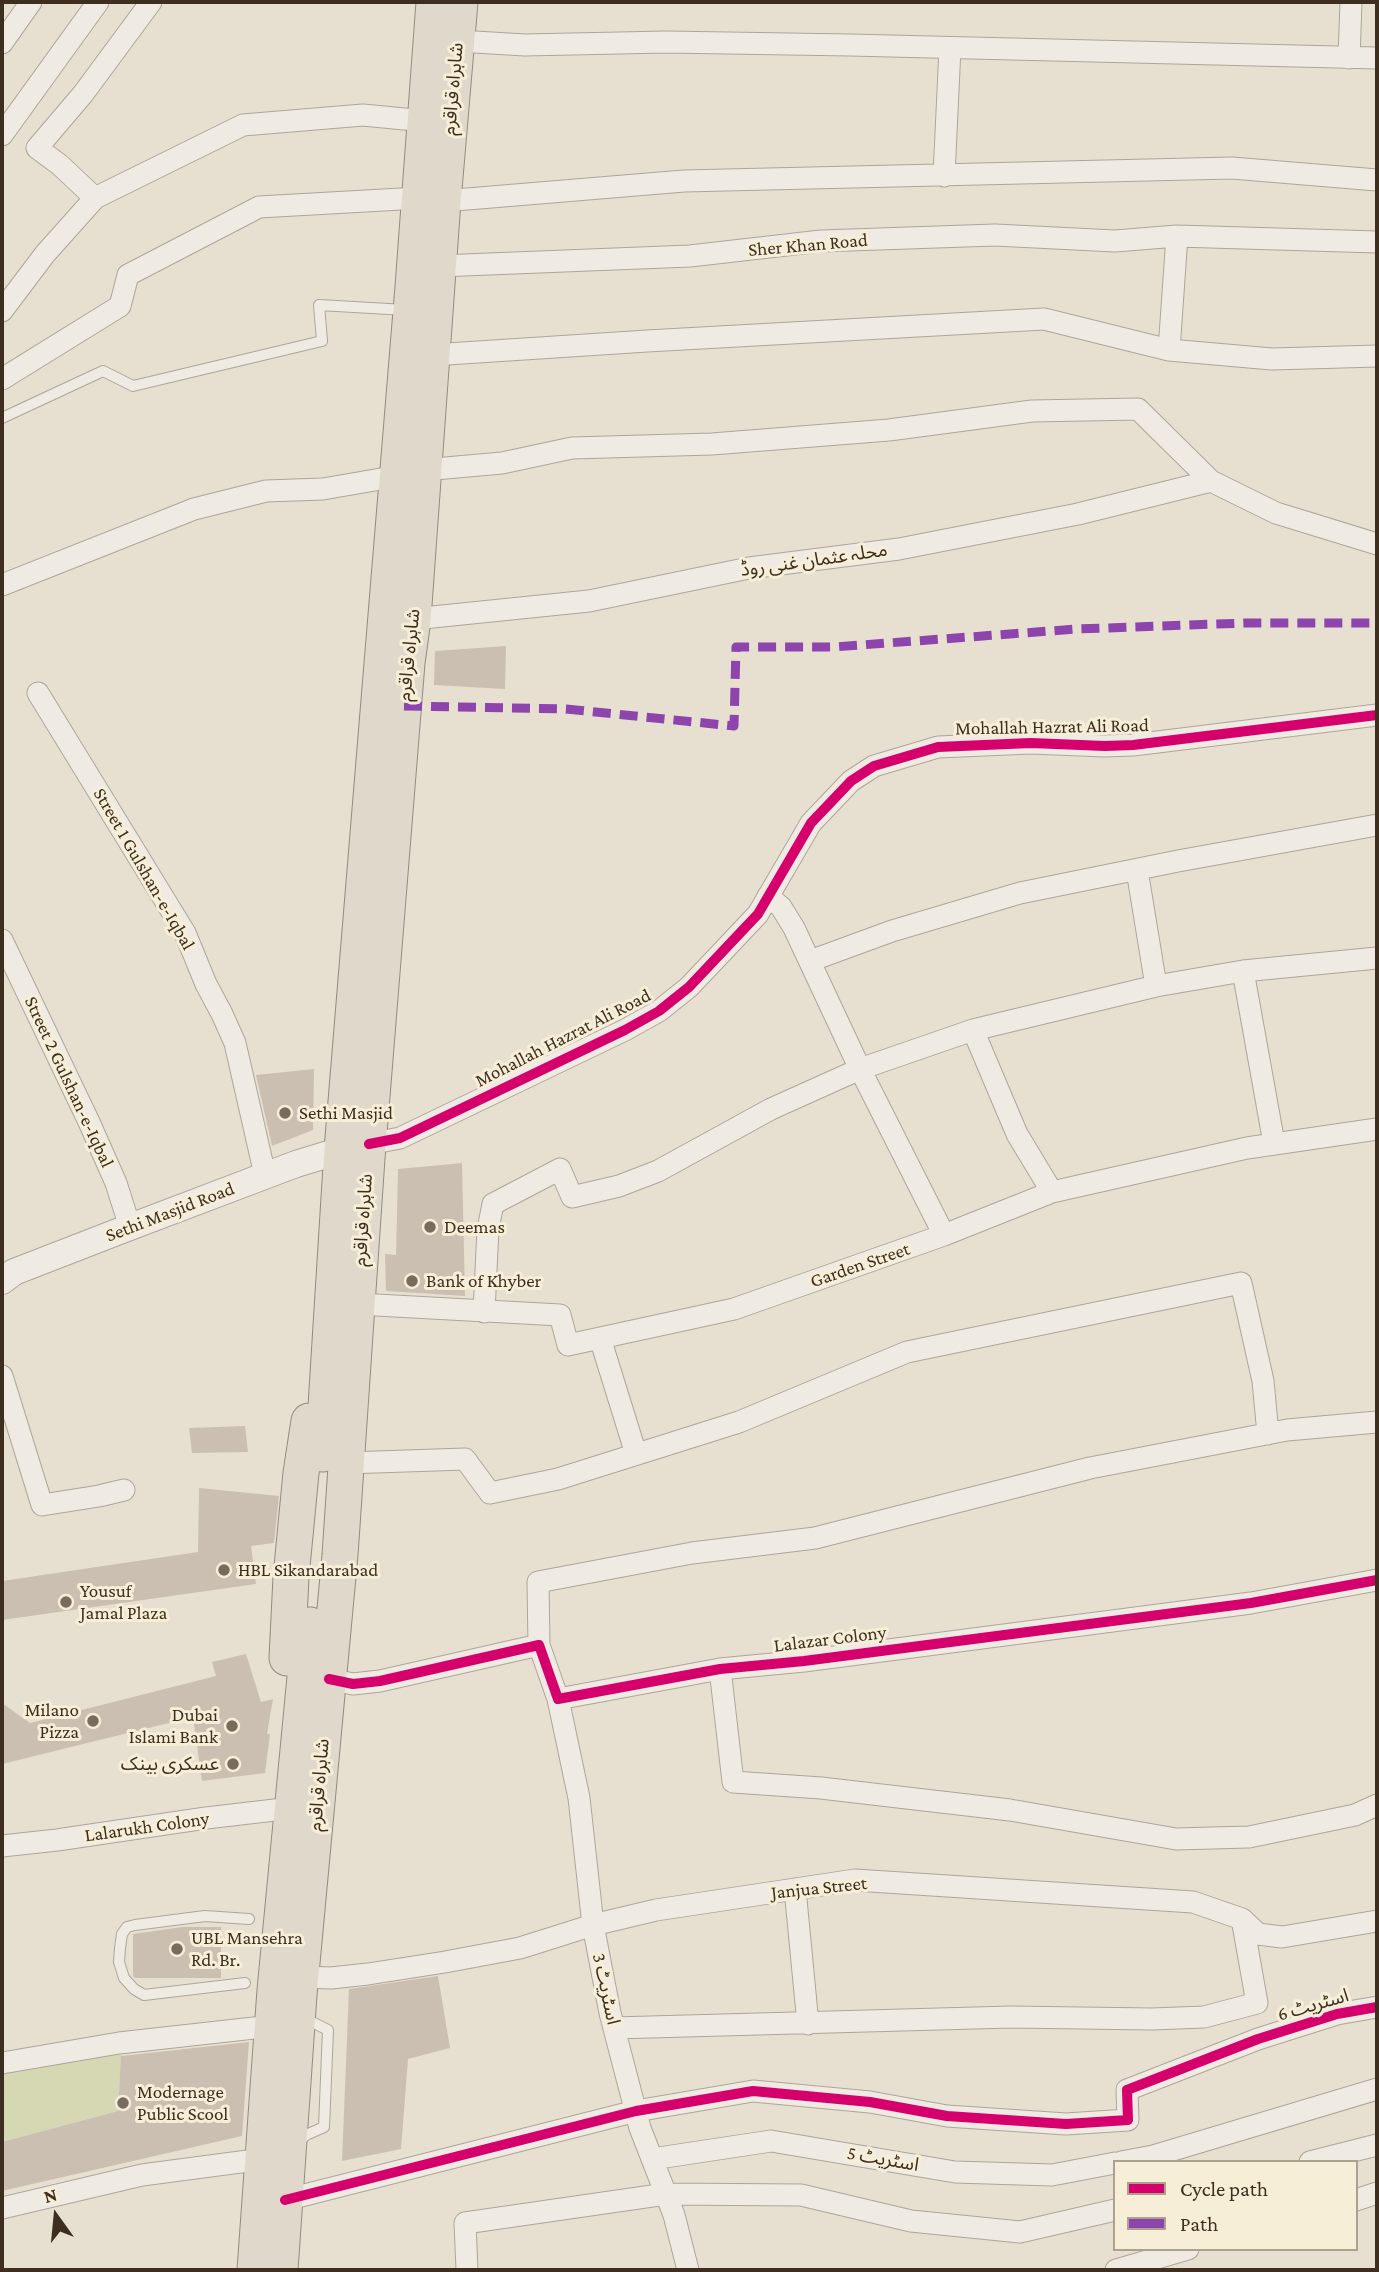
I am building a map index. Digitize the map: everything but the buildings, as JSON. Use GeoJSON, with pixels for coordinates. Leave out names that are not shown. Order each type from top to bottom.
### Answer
{"type":"FeatureCollection","features":[{"type":"Feature","properties":{"kind":"highway","name":"شاہراہ قراقرم"},"geometry":{"type":"LineString","coordinates":[[280,2270],[285,2200],[275,2158],[272,2026],[296,1764],[326,1569],[346,1463],[358,1304],[355,1147],[410,473],[432,355],[439,266],[425,121],[434,2]]}},
{"type":"Feature","properties":{"kind":"highway","name":"شاہراہ قراقرم"},"geometry":{"type":"LineString","coordinates":[[255,2270],[275,2158],[300,1986],[329,1679],[326,1569],[327,1394],[413,618],[411,310],[458,41],[460,2]]}},
{"type":"Feature","properties":{"kind":"highway"},"geometry":{"type":"LineString","coordinates":[[296,1764],[284,1728],[291,1577],[310,1409],[327,1394]]}},
{"type":"Feature","properties":{"kind":"street"},"geometry":{"type":"LineString","coordinates":[[2,43],[30,2]]}},
{"type":"Feature","properties":{"kind":"street"},"geometry":{"type":"LineString","coordinates":[[2,135],[98,2]]}},
{"type":"Feature","properties":{"kind":"street"},"geometry":{"type":"LineString","coordinates":[[95,198],[60,165],[37,148],[83,94],[151,2]]}},
{"type":"Feature","properties":{"kind":"street"},"geometry":{"type":"LineString","coordinates":[[1349,58],[1351,2]]}},
{"type":"Feature","properties":{"kind":"street"},"geometry":{"type":"LineString","coordinates":[[458,41],[525,45],[666,42],[1377,58]]}},
{"type":"Feature","properties":{"kind":"street"},"geometry":{"type":"LineString","coordinates":[[944,176],[950,48]]}},
{"type":"Feature","properties":{"kind":"street"},"geometry":{"type":"LineString","coordinates":[[2,311],[45,254],[95,198],[243,125],[363,115],[425,121]]}},
{"type":"Feature","properties":{"kind":"street"},"geometry":{"type":"LineString","coordinates":[[2,379],[120,306],[128,275],[259,207],[431,199],[684,181],[1232,168],[1377,180]]}},
{"type":"Feature","properties":{"kind":"street","name":"Sher Khan Road"},"geometry":{"type":"LineString","coordinates":[[439,266],[690,257],[821,241],[995,235],[1115,241],[1177,236],[1377,242]]}},
{"type":"Feature","properties":{"kind":"street"},"geometry":{"type":"LineString","coordinates":[[1169,350],[1177,236]]}},
{"type":"Feature","properties":{"kind":"street"},"geometry":{"type":"LineString","coordinates":[[432,355],[1044,319],[1169,350],[1272,359],[1377,356]]}},
{"type":"Feature","properties":{"kind":"street"},"geometry":{"type":"LineString","coordinates":[[2,585],[194,509],[266,491],[323,488],[410,473],[502,463],[572,448],[712,444],[889,430],[1032,411],[1138,409],[1211,481],[1276,513],[1377,544]]}},
{"type":"Feature","properties":{"kind":"street","name":"محلہ عثمان غنی روڈ"},"geometry":{"type":"LineString","coordinates":[[413,618],[589,601],[749,568],[899,549],[1078,514],[1211,481]]}},
{"type":"Feature","properties":{"kind":"street","name":"Street 1 Gulshan-e-Iqbal"},"geometry":{"type":"LineString","coordinates":[[38,692],[185,933],[235,1043],[265,1175]]}},
{"type":"Feature","properties":{"kind":"street","name":"Mohallah Hazrat Ali Road"},"geometry":{"type":"LineString","coordinates":[[355,1147],[400,1138],[659,1011],[689,987],[758,914],[811,823],[851,782],[874,766],[937,747],[973,744],[1133,745],[1377,715]]}},
{"type":"Feature","properties":{"kind":"street"},"geometry":{"type":"LineString","coordinates":[[810,961],[892,931],[1020,893],[1377,825]]}},
{"type":"Feature","properties":{"kind":"street"},"geometry":{"type":"LineString","coordinates":[[1137,870],[1157,986]]}},
{"type":"Feature","properties":{"kind":"street"},"geometry":{"type":"LineString","coordinates":[[768,896],[781,906],[794,928],[860,1069],[944,1236]]}},
{"type":"Feature","properties":{"kind":"street","name":"Street 2 Gulshan-e-Iqbal"},"geometry":{"type":"LineString","coordinates":[[2,940],[89,1122],[116,1183],[130,1227]]}},
{"type":"Feature","properties":{"kind":"street"},"geometry":{"type":"LineString","coordinates":[[484,1312],[488,1228],[493,1204],[560,1169],[572,1197],[619,1186],[657,1171],[771,1110],[860,1069],[973,1030],[1157,986],[1243,971],[1377,958]]}},
{"type":"Feature","properties":{"kind":"street"},"geometry":{"type":"LineString","coordinates":[[1243,971],[1274,1143]]}},
{"type":"Feature","properties":{"kind":"street"},"geometry":{"type":"LineString","coordinates":[[973,1030],[1017,1134],[1052,1192]]}},
{"type":"Feature","properties":{"kind":"street","name":"Garden Street"},"geometry":{"type":"LineString","coordinates":[[358,1304],[560,1315],[568,1345],[734,1309],[944,1236],[1052,1192],[1247,1148],[1377,1129]]}},
{"type":"Feature","properties":{"kind":"street","name":"Sethi Masjid Road"},"geometry":{"type":"LineString","coordinates":[[2,1281],[14,1272],[265,1175],[355,1147]]}},
{"type":"Feature","properties":{"kind":"street"},"geometry":{"type":"LineString","coordinates":[[346,1463],[466,1459],[489,1493],[558,1479],[739,1422],[907,1352],[1241,1283],[1263,1381],[1268,1434]]}},
{"type":"Feature","properties":{"kind":"street"},"geometry":{"type":"LineString","coordinates":[[600,1338],[636,1454]]}},
{"type":"Feature","properties":{"kind":"street"},"geometry":{"type":"LineString","coordinates":[[2,1376],[42,1505],[124,1490]]}},
{"type":"Feature","properties":{"kind":"street"},"geometry":{"type":"LineString","coordinates":[[558,1699],[539,1645],[538,1582],[692,1553],[815,1538],[1090,1468],[1287,1430],[1377,1422]]}},
{"type":"Feature","properties":{"kind":"street","name":"Lalazar Colony"},"geometry":{"type":"LineString","coordinates":[[558,1699],[720,1669],[804,1661],[1251,1603],[1377,1580]]}},
{"type":"Feature","properties":{"kind":"street"},"geometry":{"type":"LineString","coordinates":[[329,1679],[353,1684],[380,1681],[539,1645]]}},
{"type":"Feature","properties":{"kind":"street"},"geometry":{"type":"LineString","coordinates":[[720,1669],[733,1782],[821,1788],[1010,1810],[1176,1839],[1249,1837],[1354,1815],[1377,1805]]}},
{"type":"Feature","properties":{"kind":"street","name":"اسٹریٹ 3"},"geometry":{"type":"LineString","coordinates":[[558,1699],[579,1798],[593,1925],[614,2028],[636,2111],[674,2215],[688,2270]]}},
{"type":"Feature","properties":{"kind":"street","name":"Lalarukh Colony"},"geometry":{"type":"LineString","coordinates":[[2,1846],[292,1808]]}},
{"type":"Feature","properties":{"kind":"street","name":"Janjua Street"},"geometry":{"type":"LineString","coordinates":[[300,1986],[331,1978],[520,1948],[593,1925],[656,1910],[855,1880],[1193,1902],[1242,1919],[1258,1934],[1282,1937],[1377,1921]]}},
{"type":"Feature","properties":{"kind":"street"},"geometry":{"type":"LineString","coordinates":[[795,1889],[808,2024]]}},
{"type":"Feature","properties":{"kind":"street"},"geometry":{"type":"LineString","coordinates":[[614,2028],[1011,2017],[1204,2017],[1257,2003],[1242,1919]]}},
{"type":"Feature","properties":{"kind":"street","name":"اسٹریٹ 6"},"geometry":{"type":"LineString","coordinates":[[636,2111],[753,2091],[870,2102],[947,2116],[1066,2124],[1128,2120],[1126,2090],[1258,2039],[1337,2014],[1377,2007]]}},
{"type":"Feature","properties":{"kind":"street"},"geometry":{"type":"LineString","coordinates":[[2,2063],[120,2043],[272,2026]]}},
{"type":"Feature","properties":{"kind":"street"},"geometry":{"type":"LineString","coordinates":[[1132,2160],[1377,2089]]}},
{"type":"Feature","properties":{"kind":"street"},"geometry":{"type":"LineString","coordinates":[[285,2200],[636,2111]]}},
{"type":"Feature","properties":{"kind":"street","name":"اسٹریٹ 5"},"geometry":{"type":"LineString","coordinates":[[652,2159],[771,2141],[955,2172],[1052,2175],[1113,2163]]}},
{"type":"Feature","properties":{"kind":"street"},"geometry":{"type":"LineString","coordinates":[[1318,2160],[1377,2145]]}},
{"type":"Feature","properties":{"kind":"street"},"geometry":{"type":"LineString","coordinates":[[2,2208],[142,2175],[275,2158]]}},
{"type":"Feature","properties":{"kind":"street"},"geometry":{"type":"LineString","coordinates":[[1358,2199],[1377,2193]]}},
{"type":"Feature","properties":{"kind":"street"},"geometry":{"type":"LineString","coordinates":[[467,2270],[465,2223],[666,2194],[802,2195],[911,2221],[1020,2232],[1113,2210]]}},
{"type":"Feature","properties":{"kind":"street"},"geometry":{"type":"LineString","coordinates":[[1116,2270],[1181,2251]]}},
{"type":"Feature","properties":{"kind":"lane"},"geometry":{"type":"LineString","coordinates":[[2,418],[103,371],[133,386],[322,341],[319,305],[411,310]]}},
{"type":"Feature","properties":{"kind":"lane"},"geometry":{"type":"LineString","coordinates":[[245,1983],[144,1994],[134,1989],[124,1978],[119,1955],[122,1934],[127,1927],[205,1916],[249,1919]]}},
{"type":"Feature","properties":{"kind":"green space"},"geometry":{"type":"Polygon","coordinates":[[[122,2045],[118,2111],[2,2142],[2,2070],[122,2045]]]}},
{"type":"Feature","properties":{"kind":"marked path"},"geometry":{"type":"LineString","coordinates":[[404,706],[566,709],[734,726],[736,647],[834,647],[1077,629],[1245,623],[1377,623]]}},
{"type":"Feature","properties":{"kind":"cycle path"},"geometry":{"type":"LineString","coordinates":[[369,1144],[400,1138],[659,1011],[689,987],[758,914],[811,823],[851,781],[874,766],[938,747],[1031,743],[1133,745],[1377,715]]}},
{"type":"Feature","properties":{"kind":"cycle path"},"geometry":{"type":"LineString","coordinates":[[329,1679],[353,1684],[380,1681],[539,1645],[558,1699],[720,1669],[804,1661],[1251,1603],[1377,1580]]}},
{"type":"Feature","properties":{"kind":"cycle path"},"geometry":{"type":"LineString","coordinates":[[285,2200],[636,2111],[753,2091],[870,2102],[947,2116],[1066,2124],[1128,2120],[1127,2090],[1258,2039],[1337,2014],[1377,2007]]}},
{"type":"Feature","properties":{"kind":"place","name":"Sethi Masjid"},"geometry":{"type":"Point","coordinates":[285,1113]}},
{"type":"Feature","properties":{"kind":"place","name":"Deemas"},"geometry":{"type":"Point","coordinates":[430,1227]}},
{"type":"Feature","properties":{"kind":"place","name":"Bank of Khyber"},"geometry":{"type":"Point","coordinates":[412,1281]}},
{"type":"Feature","properties":{"kind":"place","name":"HBL Sikandarabad"},"geometry":{"type":"Point","coordinates":[224,1570]}},
{"type":"Feature","properties":{"kind":"place","name":"Yousuf Jamal Plaza"},"geometry":{"type":"Point","coordinates":[66,1602]}},
{"type":"Feature","properties":{"kind":"place","name":"Milano Pizza"},"geometry":{"type":"Point","coordinates":[93,1721]}},
{"type":"Feature","properties":{"kind":"place","name":"Dubai Islami Bank"},"geometry":{"type":"Point","coordinates":[232,1726]}},
{"type":"Feature","properties":{"kind":"place","name":"عسکری بینک"},"geometry":{"type":"Point","coordinates":[233,1764]}},
{"type":"Feature","properties":{"kind":"place","name":"UBL Mansehra Rd. Br."},"geometry":{"type":"Point","coordinates":[177,1949]}},
{"type":"Feature","properties":{"kind":"place","name":"Modernage Public Scool"},"geometry":{"type":"Point","coordinates":[123,2103]}}]}
